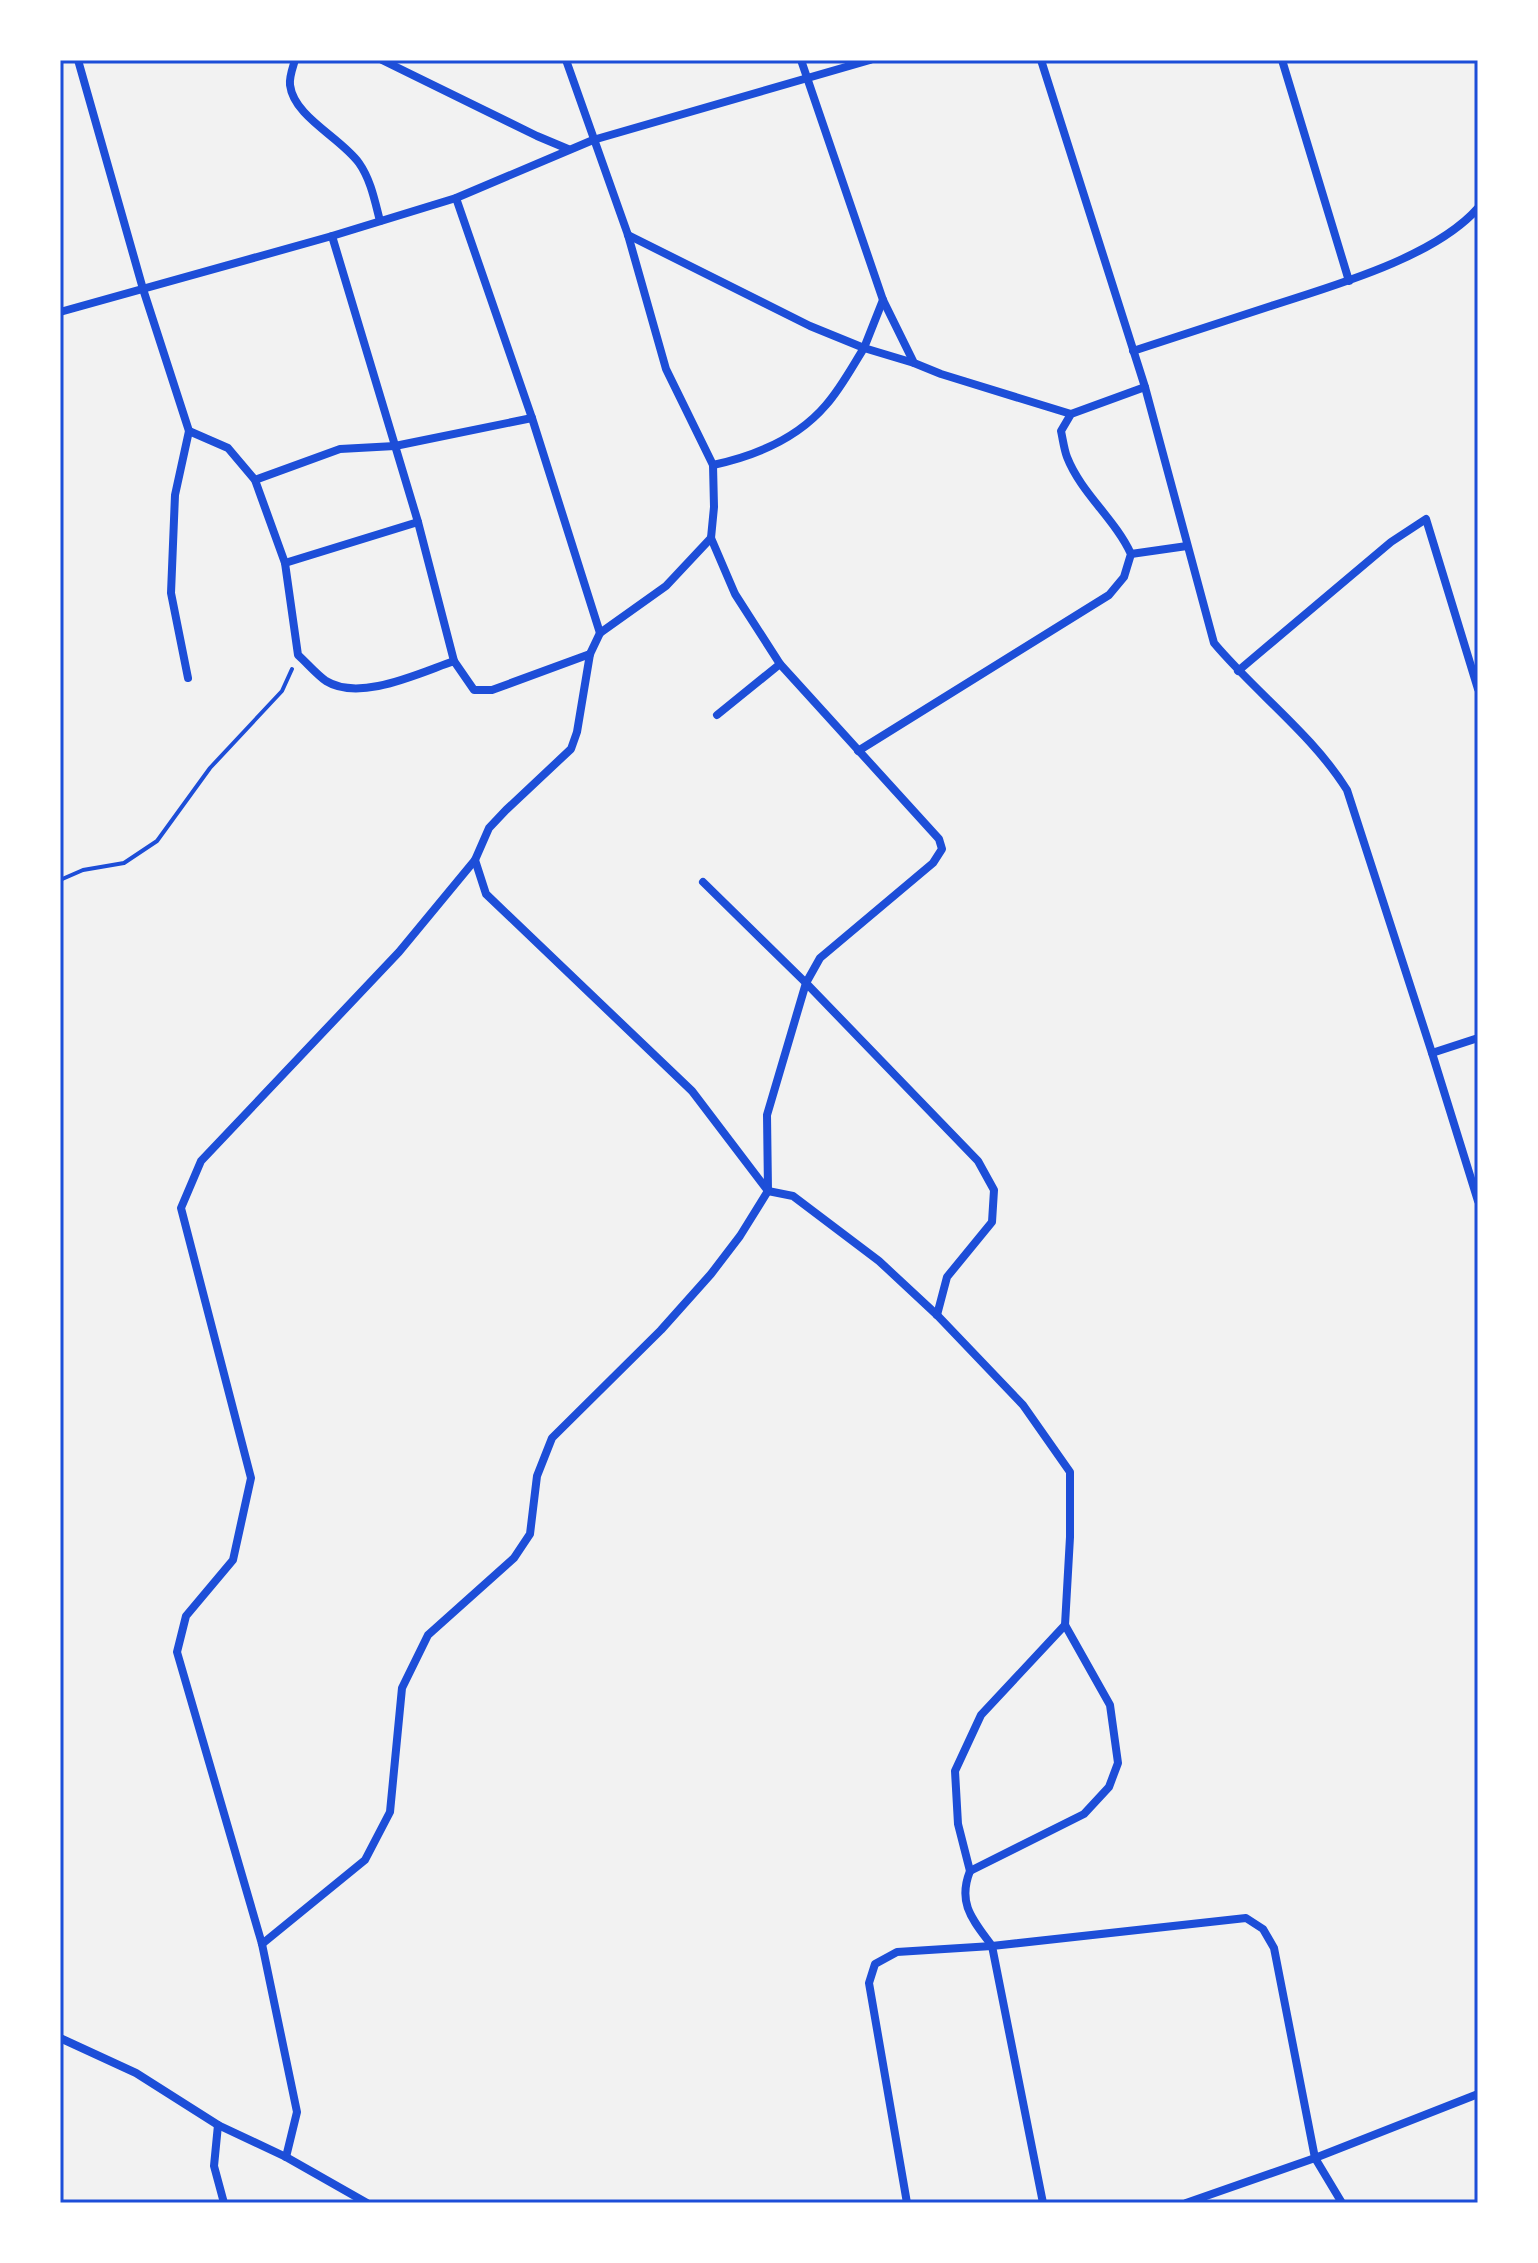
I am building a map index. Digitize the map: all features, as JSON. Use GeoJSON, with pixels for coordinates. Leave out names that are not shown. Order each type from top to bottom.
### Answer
{"type":"FeatureCollection","features":[{"type":"Feature","properties":{"kind":"street"},"geometry":{"type":"LineString","coordinates":[[78,60],[143,289],[189,431],[175,495],[171,593],[188,678]]}},
{"type":"Feature","properties":{"kind":"street"},"geometry":{"type":"LineString","coordinates":[[295,60],[290,84],[299,108],[357,160],[366,175],[380,221]]}},
{"type":"Feature","properties":{"kind":"street"},"geometry":{"type":"LineString","coordinates":[[382,60],[568,149]]}},
{"type":"Feature","properties":{"kind":"street"},"geometry":{"type":"LineString","coordinates":[[262,1944],[365,1860],[390,1812],[402,1688],[428,1635],[514,1558],[530,1534],[537,1476],[552,1438],[661,1330],[711,1274],[768,1191],[767,1115],[806,983],[820,958],[933,863],[942,849],[939,839],[780,664],[735,594],[711,538],[713,465],[666,369],[628,235],[566,60]]}},
{"type":"Feature","properties":{"kind":"street"},"geometry":{"type":"LineString","coordinates":[[801,60],[883,300],[914,363]]}},
{"type":"Feature","properties":{"kind":"street"},"geometry":{"type":"LineString","coordinates":[[60,312],[456,198],[593,140],[870,60]]}},
{"type":"Feature","properties":{"kind":"street"},"geometry":{"type":"LineString","coordinates":[[1041,60],[1145,387],[1214,643],[1332,767],[1347,790],[1478,1201]]}},
{"type":"Feature","properties":{"kind":"street"},"geometry":{"type":"LineString","coordinates":[[1282,60],[1349,281]]}},
{"type":"Feature","properties":{"kind":"street"},"geometry":{"type":"LineString","coordinates":[[456,198],[532,418],[600,633]]}},
{"type":"Feature","properties":{"kind":"street"},"geometry":{"type":"LineString","coordinates":[[1133,351],[1349,281],[1428,247],[1467,221],[1478,208]]}},
{"type":"Feature","properties":{"kind":"street"},"geometry":{"type":"LineString","coordinates":[[628,235],[810,326],[864,348],[1071,414],[1145,387]]}},
{"type":"Feature","properties":{"kind":"street"},"geometry":{"type":"LineString","coordinates":[[332,236],[418,522],[454,661],[474,690],[492,690],[590,654]]}},
{"type":"Feature","properties":{"kind":"street"},"geometry":{"type":"LineString","coordinates":[[713,465],[745,458],[789,437],[826,406],[864,348],[883,300]]}},
{"type":"Feature","properties":{"kind":"street"},"geometry":{"type":"LineString","coordinates":[[858,751],[1109,595],[1124,577],[1131,554],[1124,538],[1074,470],[1066,454],[1061,431],[1071,414]]}},
{"type":"Feature","properties":{"kind":"street"},"geometry":{"type":"LineString","coordinates":[[255,480],[340,449],[395,446],[532,418]]}},
{"type":"Feature","properties":{"kind":"street"},"geometry":{"type":"LineString","coordinates":[[189,431],[228,448],[255,480],[285,563],[298,655],[327,681],[350,689],[375,687],[454,661]]}},
{"type":"Feature","properties":{"kind":"street"},"geometry":{"type":"LineString","coordinates":[[1238,671],[1391,542],[1426,519],[1478,689]]}},
{"type":"Feature","properties":{"kind":"street"},"geometry":{"type":"LineString","coordinates":[[285,563],[418,522]]}},
{"type":"Feature","properties":{"kind":"street"},"geometry":{"type":"LineString","coordinates":[[286,2157],[297,2112],[262,1944],[177,1652],[186,1616],[233,1560],[251,1478],[181,1208],[201,1161],[399,952],[475,860],[489,828],[571,749],[577,732],[590,654],[600,633],[666,586],[711,538]]}},
{"type":"Feature","properties":{"kind":"street"},"geometry":{"type":"LineString","coordinates":[[1131,554],[1187,546]]}},
{"type":"Feature","properties":{"kind":"street"},"geometry":{"type":"LineString","coordinates":[[717,715],[780,664]]}},
{"type":"Feature","properties":{"kind":"street"},"geometry":{"type":"LineString","coordinates":[[475,860],[486,894],[692,1091],[768,1191],[793,1196],[879,1261],[937,1315],[1023,1405],[1070,1472],[1065,1625],[1110,1705],[1118,1763],[1109,1787],[1084,1814],[970,1871]]}},
{"type":"Feature","properties":{"kind":"street"},"geometry":{"type":"LineString","coordinates":[[703,882],[806,983],[978,1161],[994,1190],[992,1222],[947,1277],[937,1315]]}},
{"type":"Feature","properties":{"kind":"street"},"geometry":{"type":"LineString","coordinates":[[1432,1053],[1478,1038]]}},
{"type":"Feature","properties":{"kind":"street"},"geometry":{"type":"LineString","coordinates":[[1043,2203],[992,1946],[970,1915],[963,1888],[970,1871],[958,1824],[955,1771],[981,1715],[1065,1625]]}},
{"type":"Feature","properties":{"kind":"street"},"geometry":{"type":"LineString","coordinates":[[907,2203],[869,1983],[875,1964],[897,1952],[992,1946],[1246,1918],[1263,1929],[1274,1948],[1315,2158],[1342,2203]]}},
{"type":"Feature","properties":{"kind":"street"},"geometry":{"type":"LineString","coordinates":[[60,2038],[136,2073],[218,2125],[286,2157],[367,2203]]}},
{"type":"Feature","properties":{"kind":"street"},"geometry":{"type":"LineString","coordinates":[[1186,2203],[1315,2158],[1478,2094]]}},
{"type":"Feature","properties":{"kind":"street"},"geometry":{"type":"LineString","coordinates":[[218,2125],[214,2166],[224,2203]]}},
{"type":"Feature","properties":{"kind":"path"},"geometry":{"type":"LineString","coordinates":[[60,880],[83,870],[124,863],[157,841],[210,768],[282,691],[298,655]]}}]}
